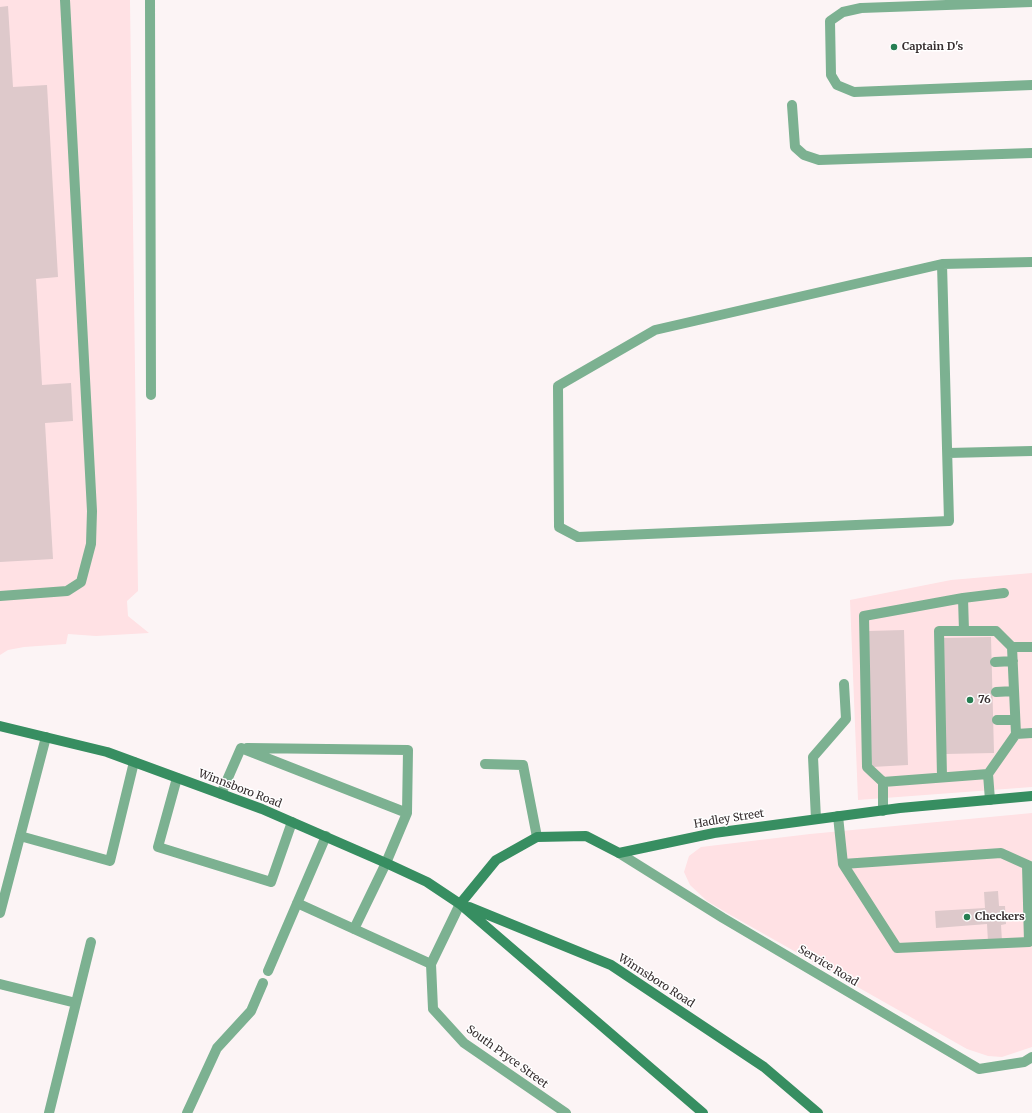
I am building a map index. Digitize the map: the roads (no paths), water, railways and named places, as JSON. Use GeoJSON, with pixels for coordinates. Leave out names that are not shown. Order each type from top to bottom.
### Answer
{"type":"FeatureCollection","features":[{"type":"Feature","properties":{"kind":"main road","name":"Winnsboro Road"},"geometry":{"type":"LineString","coordinates":[[0,726],[107,752],[292,822],[427,882],[460,904],[703,1113]]}},
{"type":"Feature","properties":{"kind":"main road","name":"Hadley Street"},"geometry":{"type":"LineString","coordinates":[[619,853],[714,832],[883,810],[1032,796]]}},
{"type":"Feature","properties":{"kind":"main road"},"geometry":{"type":"LineString","coordinates":[[460,904],[496,860],[537,837],[586,836],[619,853]]}},
{"type":"Feature","properties":{"kind":"main road","name":"Winnsboro Road"},"geometry":{"type":"LineString","coordinates":[[460,904],[611,965],[764,1067],[818,1113]]}},
{"type":"Feature","properties":{"kind":"street"},"geometry":{"type":"LineString","coordinates":[[0,596],[66,591],[81,582],[92,544],[92,511],[65,0]]}},
{"type":"Feature","properties":{"kind":"street"},"geometry":{"type":"LineString","coordinates":[[150,0],[151,395]]}},
{"type":"Feature","properties":{"kind":"street"},"geometry":{"type":"LineString","coordinates":[[1032,2],[861,8],[843,12],[830,21],[831,75],[837,85],[854,92],[1032,85]]}},
{"type":"Feature","properties":{"kind":"street"},"geometry":{"type":"LineString","coordinates":[[792,105],[795,147],[804,155],[819,160],[1032,153]]}},
{"type":"Feature","properties":{"kind":"street"},"geometry":{"type":"LineString","coordinates":[[942,264],[949,521],[578,537],[559,526],[558,386],[655,330],[942,264],[1032,262]]}},
{"type":"Feature","properties":{"kind":"street"},"geometry":{"type":"LineString","coordinates":[[948,453],[1032,451]]}},
{"type":"Feature","properties":{"kind":"street"},"geometry":{"type":"LineString","coordinates":[[883,810],[882,782],[867,767],[864,616],[963,598],[1004,593]]}},
{"type":"Feature","properties":{"kind":"street"},"geometry":{"type":"LineString","coordinates":[[963,598],[964,631]]}},
{"type":"Feature","properties":{"kind":"street"},"geometry":{"type":"LineString","coordinates":[[942,777],[945,721],[943,662],[940,631],[996,631],[1012,648],[1016,734],[988,774],[990,800]]}},
{"type":"Feature","properties":{"kind":"street"},"geometry":{"type":"LineString","coordinates":[[1012,648],[1032,647]]}},
{"type":"Feature","properties":{"kind":"street"},"geometry":{"type":"LineString","coordinates":[[995,662],[1013,661]]}},
{"type":"Feature","properties":{"kind":"street"},"geometry":{"type":"LineString","coordinates":[[816,819],[813,757],[846,719],[844,684]]}},
{"type":"Feature","properties":{"kind":"street"},"geometry":{"type":"LineString","coordinates":[[996,692],[1014,692]]}},
{"type":"Feature","properties":{"kind":"street"},"geometry":{"type":"LineString","coordinates":[[997,720],[1015,720]]}},
{"type":"Feature","properties":{"kind":"street"},"geometry":{"type":"LineString","coordinates":[[1016,734],[1032,733]]}},
{"type":"Feature","properties":{"kind":"street"},"geometry":{"type":"LineString","coordinates":[[0,913],[46,737]]}},
{"type":"Feature","properties":{"kind":"street"},"geometry":{"type":"LineString","coordinates":[[221,794],[241,748]]}},
{"type":"Feature","properties":{"kind":"street"},"geometry":{"type":"LineString","coordinates":[[241,748],[407,813]]}},
{"type":"Feature","properties":{"kind":"street"},"geometry":{"type":"LineString","coordinates":[[241,748],[408,750],[407,813],[386,863],[354,929]]}},
{"type":"Feature","properties":{"kind":"street"},"geometry":{"type":"LineString","coordinates":[[20,836],[110,861],[134,762]]}},
{"type":"Feature","properties":{"kind":"street"},"geometry":{"type":"LineString","coordinates":[[485,764],[523,764],[537,837]]}},
{"type":"Feature","properties":{"kind":"street"},"geometry":{"type":"LineString","coordinates":[[882,782],[988,774]]}},
{"type":"Feature","properties":{"kind":"street"},"geometry":{"type":"LineString","coordinates":[[177,778],[158,847],[271,882],[292,822]]}},
{"type":"Feature","properties":{"kind":"street"},"geometry":{"type":"LineString","coordinates":[[838,816],[843,864],[897,948],[1029,942],[1029,866],[1001,853],[843,864]]}},
{"type":"Feature","properties":{"kind":"street"},"geometry":{"type":"LineString","coordinates":[[268,971],[326,836]]}},
{"type":"Feature","properties":{"kind":"street","name":"Service Road"},"geometry":{"type":"LineString","coordinates":[[619,853],[723,918],[979,1069],[1024,1062],[1032,1057]]}},
{"type":"Feature","properties":{"kind":"street"},"geometry":{"type":"LineString","coordinates":[[297,903],[431,964]]}},
{"type":"Feature","properties":{"kind":"street","name":"South Pryce Street"},"geometry":{"type":"LineString","coordinates":[[460,904],[431,964],[433,1009],[464,1043],[566,1113]]}},
{"type":"Feature","properties":{"kind":"street"},"geometry":{"type":"LineString","coordinates":[[49,1113],[91,942]]}},
{"type":"Feature","properties":{"kind":"street"},"geometry":{"type":"LineString","coordinates":[[187,1113],[217,1048],[251,1011],[263,983]]}},
{"type":"Feature","properties":{"kind":"street"},"geometry":{"type":"LineString","coordinates":[[0,984],[76,1003]]}},
{"type":"Feature","properties":{"kind":"place","name":"Captain D's"},"geometry":{"type":"Point","coordinates":[894,47]}},
{"type":"Feature","properties":{"kind":"place","name":"76"},"geometry":{"type":"Point","coordinates":[970,700]}},
{"type":"Feature","properties":{"kind":"place","name":"Checkers"},"geometry":{"type":"Point","coordinates":[967,917]}}]}
